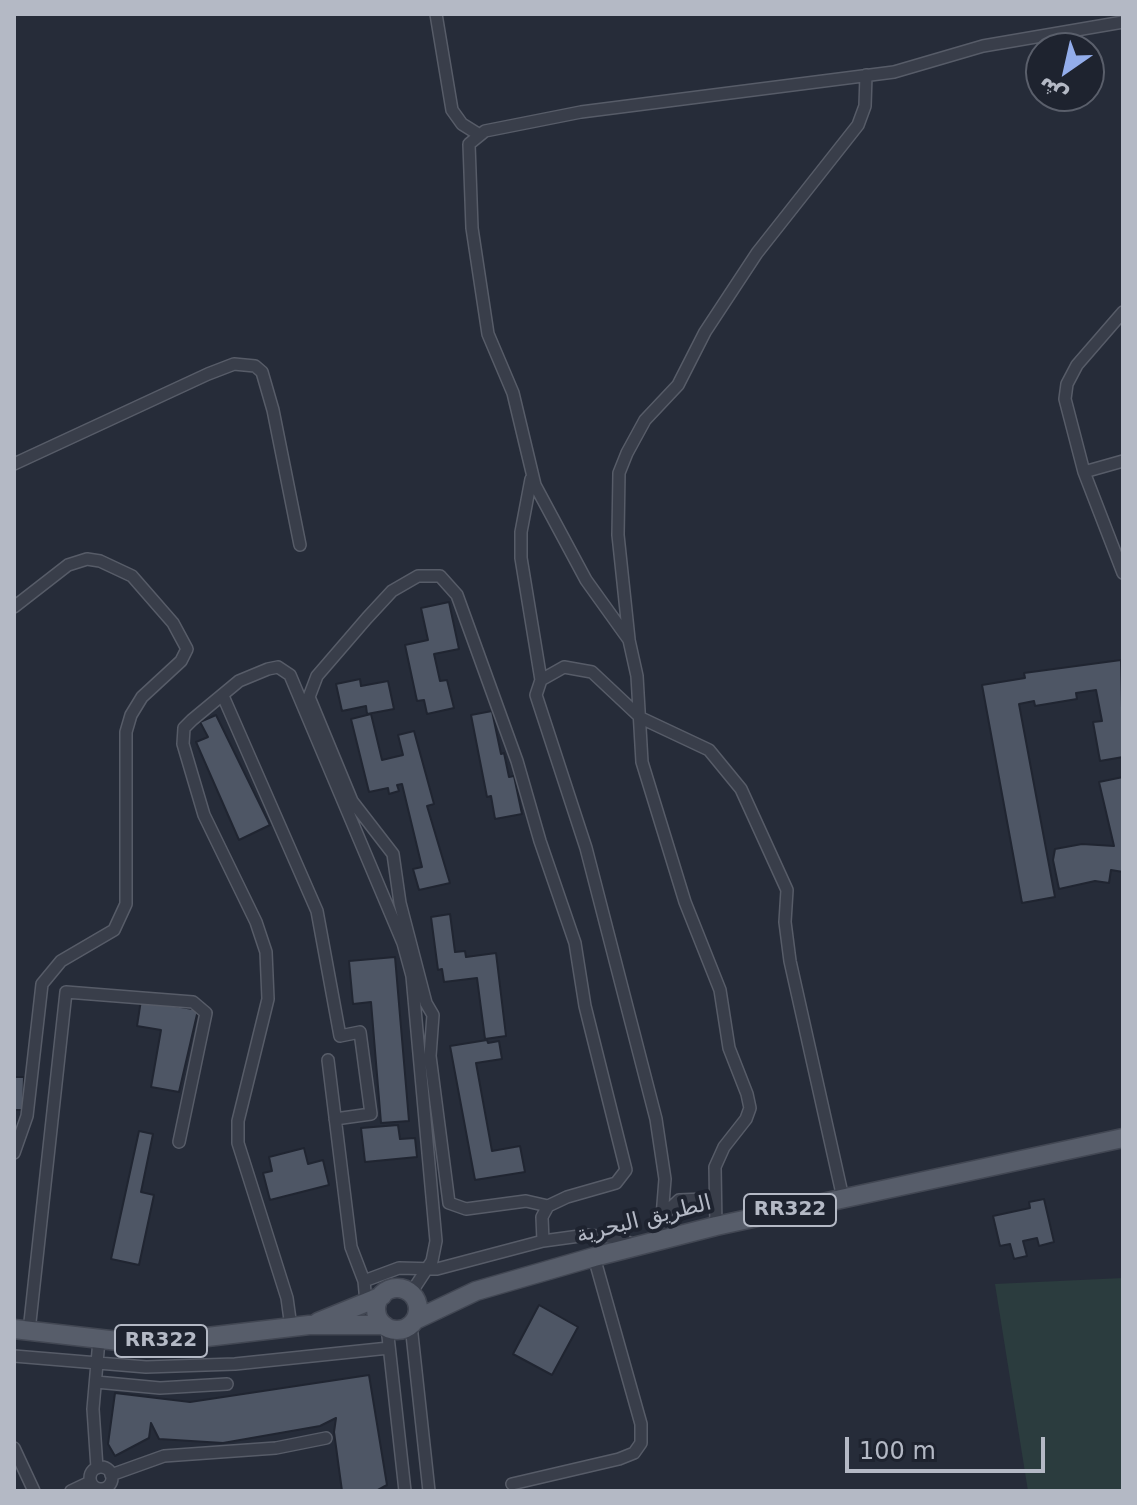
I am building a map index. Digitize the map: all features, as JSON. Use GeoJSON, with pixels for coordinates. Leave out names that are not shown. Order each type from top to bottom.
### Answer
{"type":"FeatureCollection","features":[{"type":"Feature","properties":{"kind":"main road","name":"الطريق البحرية"},"geometry":{"type":"LineString","coordinates":[[413,1322],[460,1296],[594,1257],[716,1226],[1123,1138]]}},
{"type":"Feature","properties":{"kind":"main road","name":"RR322"},"geometry":{"type":"LineString","coordinates":[[300,1326],[397,1289],[411,1294]]}},
{"type":"Feature","properties":{"kind":"main road","name":"الطريق البحرية"},"geometry":{"type":"LineString","coordinates":[[411,1294],[460,1296]]}},
{"type":"Feature","properties":{"kind":"main road"},"geometry":{"type":"LineString","coordinates":[[411,1294],[418,1306],[413,1322]]}},
{"type":"Feature","properties":{"kind":"main road"},"geometry":{"type":"LineString","coordinates":[[374,1299],[377,1313],[386,1326]]}},
{"type":"Feature","properties":{"kind":"main road","name":"RR322"},"geometry":{"type":"LineString","coordinates":[[22,1330],[99,1340],[178,1340],[300,1326],[386,1326],[397,1330],[413,1322]]}},
{"type":"Feature","properties":{"kind":"street"},"geometry":{"type":"LineString","coordinates":[[436,14],[452,110],[457,119],[478,134]]}},
{"type":"Feature","properties":{"kind":"street"},"geometry":{"type":"LineString","coordinates":[[629,640],[560,535],[532,475],[513,393],[484,316],[472,228],[469,144],[478,134],[581,112],[894,72],[983,46],[1123,22]]}},
{"type":"Feature","properties":{"kind":"street"},"geometry":{"type":"LineString","coordinates":[[716,1226],[713,1184],[717,1158],[750,1108],[729,1048],[720,990],[692,923],[644,771],[641,718],[618,535],[618,480],[623,462],[645,420],[678,385],[729,294],[793,205],[863,117],[866,75]]}},
{"type":"Feature","properties":{"kind":"street"},"geometry":{"type":"LineString","coordinates":[[1123,312],[1077,365],[1067,384],[1065,399],[1084,472],[1123,573]]}},
{"type":"Feature","properties":{"kind":"street"},"geometry":{"type":"LineString","coordinates":[[14,464],[208,374],[234,364],[255,366],[262,372],[273,410],[300,545]]}},
{"type":"Feature","properties":{"kind":"street"},"geometry":{"type":"LineString","coordinates":[[1084,472],[1123,461]]}},
{"type":"Feature","properties":{"kind":"street"},"geometry":{"type":"LineString","coordinates":[[532,475],[521,532],[521,558],[541,680],[536,695],[590,861],[656,1119],[664,1166],[660,1242]]}},
{"type":"Feature","properties":{"kind":"street"},"geometry":{"type":"LineString","coordinates":[[14,607],[68,565],[87,559],[100,561],[132,576],[173,623],[187,649],[181,661],[142,697],[131,715],[126,732],[126,904],[114,930],[61,961],[42,984],[27,1116],[14,1153]]}},
{"type":"Feature","properties":{"kind":"street"},"geometry":{"type":"LineString","coordinates":[[543,1241],[542,1217],[548,1206],[567,1197],[616,1183],[626,1170],[585,1006],[575,943],[517,761],[457,595],[440,576],[418,576],[392,591],[367,618],[317,676],[309,697],[352,801],[393,854],[400,903],[426,1003],[433,1015],[430,1056],[449,1203],[466,1209],[526,1201],[548,1206]]}},
{"type":"Feature","properties":{"kind":"street"},"geometry":{"type":"LineString","coordinates":[[300,1326],[287,1298],[238,1143],[238,1121],[268,999],[266,952],[256,922],[204,815],[183,744],[184,728],[256,672],[278,667],[290,675],[403,943],[412,976],[436,1241],[432,1261],[411,1294]]}},
{"type":"Feature","properties":{"kind":"street"},"geometry":{"type":"LineString","coordinates":[[541,680],[564,667],[586,669],[606,683],[641,718],[694,741],[722,762],[741,789],[784,884],[790,961],[843,1198]]}},
{"type":"Feature","properties":{"kind":"street"},"geometry":{"type":"LineString","coordinates":[[223,696],[317,911],[340,1036],[360,1032],[371,1114],[335,1119]]}},
{"type":"Feature","properties":{"kind":"street"},"geometry":{"type":"LineString","coordinates":[[22,1330],[66,992],[193,1002],[206,1013],[179,1142]]}},
{"type":"Feature","properties":{"kind":"street"},"geometry":{"type":"LineString","coordinates":[[328,1060],[351,1247],[374,1299]]}},
{"type":"Feature","properties":{"kind":"street"},"geometry":{"type":"LineString","coordinates":[[663,1215],[679,1200],[705,1199],[714,1203]]}},
{"type":"Feature","properties":{"kind":"street"},"geometry":{"type":"LineString","coordinates":[[364,1281],[399,1268],[426,1270],[543,1241],[605,1235],[638,1247]]}},
{"type":"Feature","properties":{"kind":"street"},"geometry":{"type":"LineString","coordinates":[[512,1484],[619,1459],[634,1453],[641,1443],[642,1431],[632,1389],[594,1257]]}},
{"type":"Feature","properties":{"kind":"street"},"geometry":{"type":"LineString","coordinates":[[413,1322],[429,1491]]}},
{"type":"Feature","properties":{"kind":"street"},"geometry":{"type":"LineString","coordinates":[[386,1326],[405,1491]]}},
{"type":"Feature","properties":{"kind":"street"},"geometry":{"type":"LineString","coordinates":[[97,1468],[93,1434],[99,1340]]}},
{"type":"Feature","properties":{"kind":"street"},"geometry":{"type":"LineString","coordinates":[[14,1356],[98,1364],[235,1364],[389,1348]]}},
{"type":"Feature","properties":{"kind":"street"},"geometry":{"type":"LineString","coordinates":[[96,1382],[160,1388],[227,1384]]}},
{"type":"Feature","properties":{"kind":"street"},"geometry":{"type":"LineString","coordinates":[[111,1475],[164,1456],[265,1449],[326,1438]]}},
{"type":"Feature","properties":{"kind":"street"},"geometry":{"type":"LineString","coordinates":[[14,1448],[34,1491]]}},
{"type":"Feature","properties":{"kind":"street"},"geometry":{"type":"LineString","coordinates":[[97,1468],[106,1468],[111,1475],[111,1483],[105,1490],[96,1488],[90,1482],[91,1473],[97,1468]]}},
{"type":"Feature","properties":{"kind":"street"},"geometry":{"type":"LineString","coordinates":[[71,1491],[90,1482]]}},
{"type":"Feature","properties":{"kind":"shaded area"},"geometry":{"type":"Polygon","coordinates":[[[1123,1278],[1123,1491],[1028,1491],[995,1284],[1123,1278]]]}},
{"type":"Feature","properties":{"kind":"building"},"geometry":{"type":"Polygon","coordinates":[[[449,602],[459,649],[434,654],[440,681],[447,680],[454,708],[427,714],[424,700],[417,701],[405,645],[428,640],[421,608],[449,602]]]}},
{"type":"Feature","properties":{"kind":"building"},"geometry":{"type":"Polygon","coordinates":[[[1121,660],[1123,757],[1100,761],[1093,722],[1102,721],[1096,690],[1076,693],[1077,699],[1035,706],[1034,701],[1019,704],[1055,897],[1022,903],[982,685],[1025,678],[1024,673],[1121,660]]]}},
{"type":"Feature","properties":{"kind":"building"},"geometry":{"type":"Polygon","coordinates":[[[360,679],[361,686],[388,681],[394,709],[367,714],[366,706],[342,711],[336,684],[360,679]]]}},
{"type":"Feature","properties":{"kind":"building"},"geometry":{"type":"Polygon","coordinates":[[[492,711],[501,754],[504,753],[509,777],[514,776],[522,814],[495,819],[491,796],[487,797],[471,715],[492,711]]]}},
{"type":"Feature","properties":{"kind":"building"},"geometry":{"type":"Polygon","coordinates":[[[371,714],[382,760],[403,755],[398,735],[414,731],[434,804],[427,806],[450,883],[419,890],[413,869],[422,867],[402,784],[397,785],[399,791],[389,794],[388,788],[369,792],[351,719],[371,714]]]}},
{"type":"Feature","properties":{"kind":"building"},"geometry":{"type":"Polygon","coordinates":[[[216,715],[270,825],[239,840],[196,742],[208,737],[200,722],[216,715]]]}},
{"type":"Feature","properties":{"kind":"building"},"geometry":{"type":"Polygon","coordinates":[[[1123,777],[1123,872],[1111,870],[1109,883],[1095,881],[1059,889],[1053,860],[1055,849],[1082,844],[1114,846],[1099,782],[1123,777]]]}},
{"type":"Feature","properties":{"kind":"building"},"geometry":{"type":"Polygon","coordinates":[[[450,914],[455,952],[465,951],[466,957],[496,953],[506,1036],[485,1039],[477,978],[444,982],[442,969],[438,970],[431,917],[450,914]]]}},
{"type":"Feature","properties":{"kind":"building"},"geometry":{"type":"Polygon","coordinates":[[[395,957],[409,1121],[381,1123],[371,1002],[353,1004],[349,961],[395,957]]]}},
{"type":"Feature","properties":{"kind":"building"},"geometry":{"type":"Polygon","coordinates":[[[141,1000],[198,1010],[179,1092],[151,1087],[161,1030],[137,1026],[141,1000]]]}},
{"type":"Feature","properties":{"kind":"building"},"geometry":{"type":"Polygon","coordinates":[[[487,1040],[488,1043],[499,1041],[502,1059],[476,1063],[492,1151],[520,1146],[525,1172],[475,1180],[450,1046],[487,1040]]]}},
{"type":"Feature","properties":{"kind":"building"},"geometry":{"type":"Polygon","coordinates":[[[14,1077],[24,1077],[23,1110],[14,1110],[14,1077]]]}},
{"type":"Feature","properties":{"kind":"building"},"geometry":{"type":"Polygon","coordinates":[[[398,1125],[400,1139],[415,1138],[417,1157],[365,1162],[361,1128],[398,1125]]]}},
{"type":"Feature","properties":{"kind":"building"},"geometry":{"type":"Polygon","coordinates":[[[139,1131],[153,1134],[141,1192],[154,1195],[139,1265],[111,1259],[139,1131]]]}},
{"type":"Feature","properties":{"kind":"building"},"geometry":{"type":"Polygon","coordinates":[[[304,1148],[308,1164],[323,1160],[329,1185],[270,1200],[263,1173],[272,1171],[269,1157],[304,1148]]]}},
{"type":"Feature","properties":{"kind":"building"},"geometry":{"type":"Polygon","coordinates":[[[1044,1199],[1054,1242],[1039,1246],[1037,1238],[1023,1241],[1027,1256],[1014,1259],[1010,1244],[1000,1246],[993,1216],[1030,1208],[1029,1202],[1044,1199]]]}},
{"type":"Feature","properties":{"kind":"building"},"geometry":{"type":"Polygon","coordinates":[[[539,1305],[578,1327],[552,1375],[513,1354],[539,1305]]]}},
{"type":"Feature","properties":{"kind":"building"},"geometry":{"type":"Polygon","coordinates":[[[369,1375],[387,1485],[376,1491],[342,1491],[334,1432],[336,1418],[320,1426],[223,1443],[159,1439],[151,1423],[149,1438],[115,1456],[108,1444],[115,1393],[190,1402],[369,1375]]]}}]}
